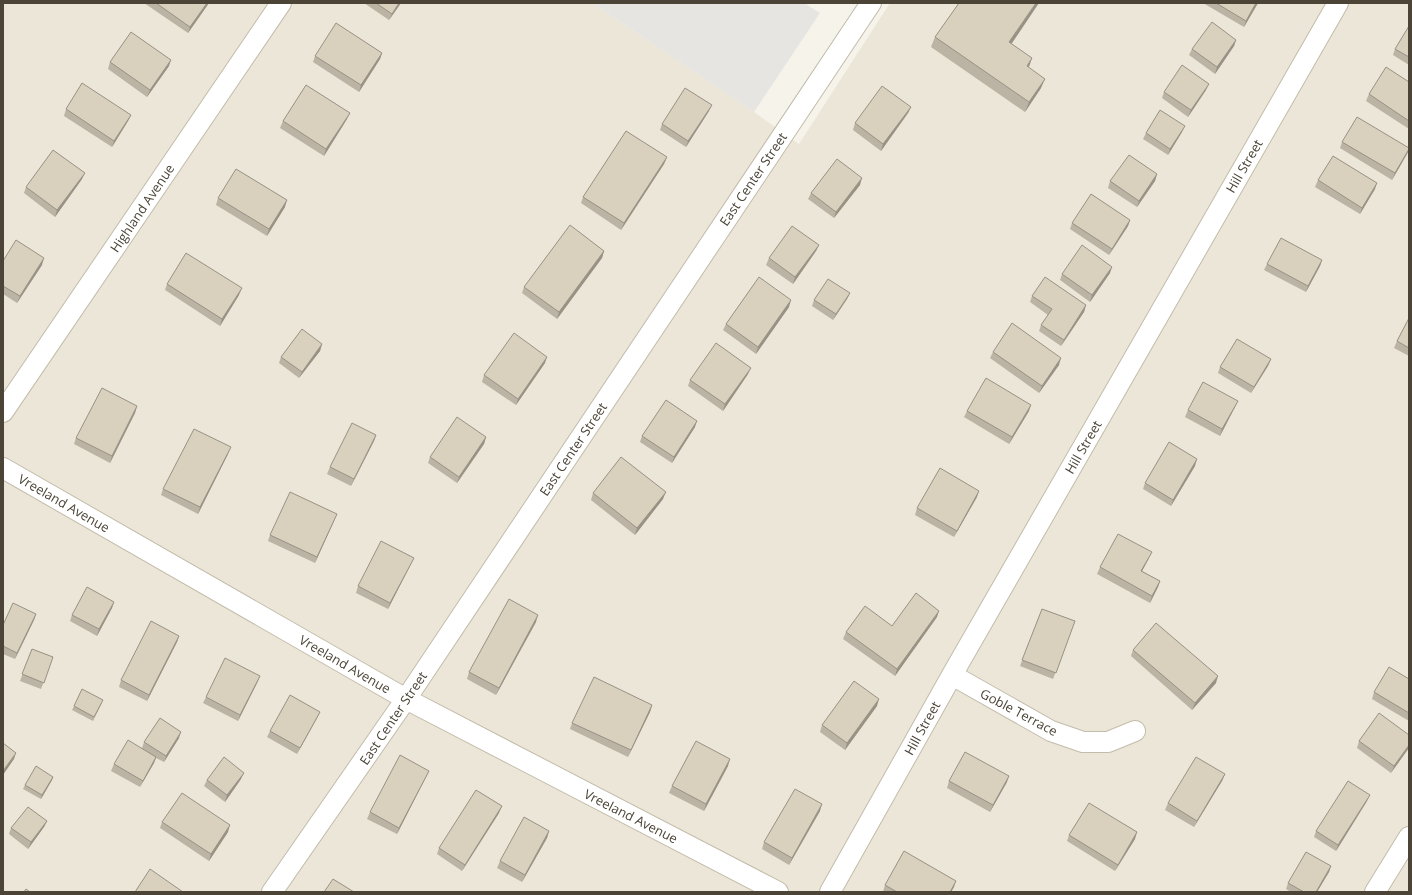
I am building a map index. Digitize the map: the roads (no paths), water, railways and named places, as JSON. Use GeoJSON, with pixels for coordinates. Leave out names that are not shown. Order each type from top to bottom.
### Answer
{"type":"FeatureCollection","features":[{"type":"Feature","properties":{"kind":"street","name":"Highland Avenue"},"geometry":{"type":"LineString","coordinates":[[3,412],[281,3]]}},
{"type":"Feature","properties":{"kind":"street","name":"East Center Street"},"geometry":{"type":"LineString","coordinates":[[272,892],[406,699],[871,3]]}},
{"type":"Feature","properties":{"kind":"street","name":"Hill Street"},"geometry":{"type":"LineString","coordinates":[[830,892],[952,675],[1338,3]]}},
{"type":"Feature","properties":{"kind":"street","name":"Vreeland Avenue"},"geometry":{"type":"LineString","coordinates":[[3,468],[406,699],[778,892]]}},
{"type":"Feature","properties":{"kind":"street","name":"Goble Terrace"},"geometry":{"type":"LineString","coordinates":[[952,675],[1051,731],[1083,742],[1108,742],[1136,731]]}},
{"type":"Feature","properties":{"kind":"street"},"geometry":{"type":"LineString","coordinates":[[1375,892],[1409,837]]}}]}
